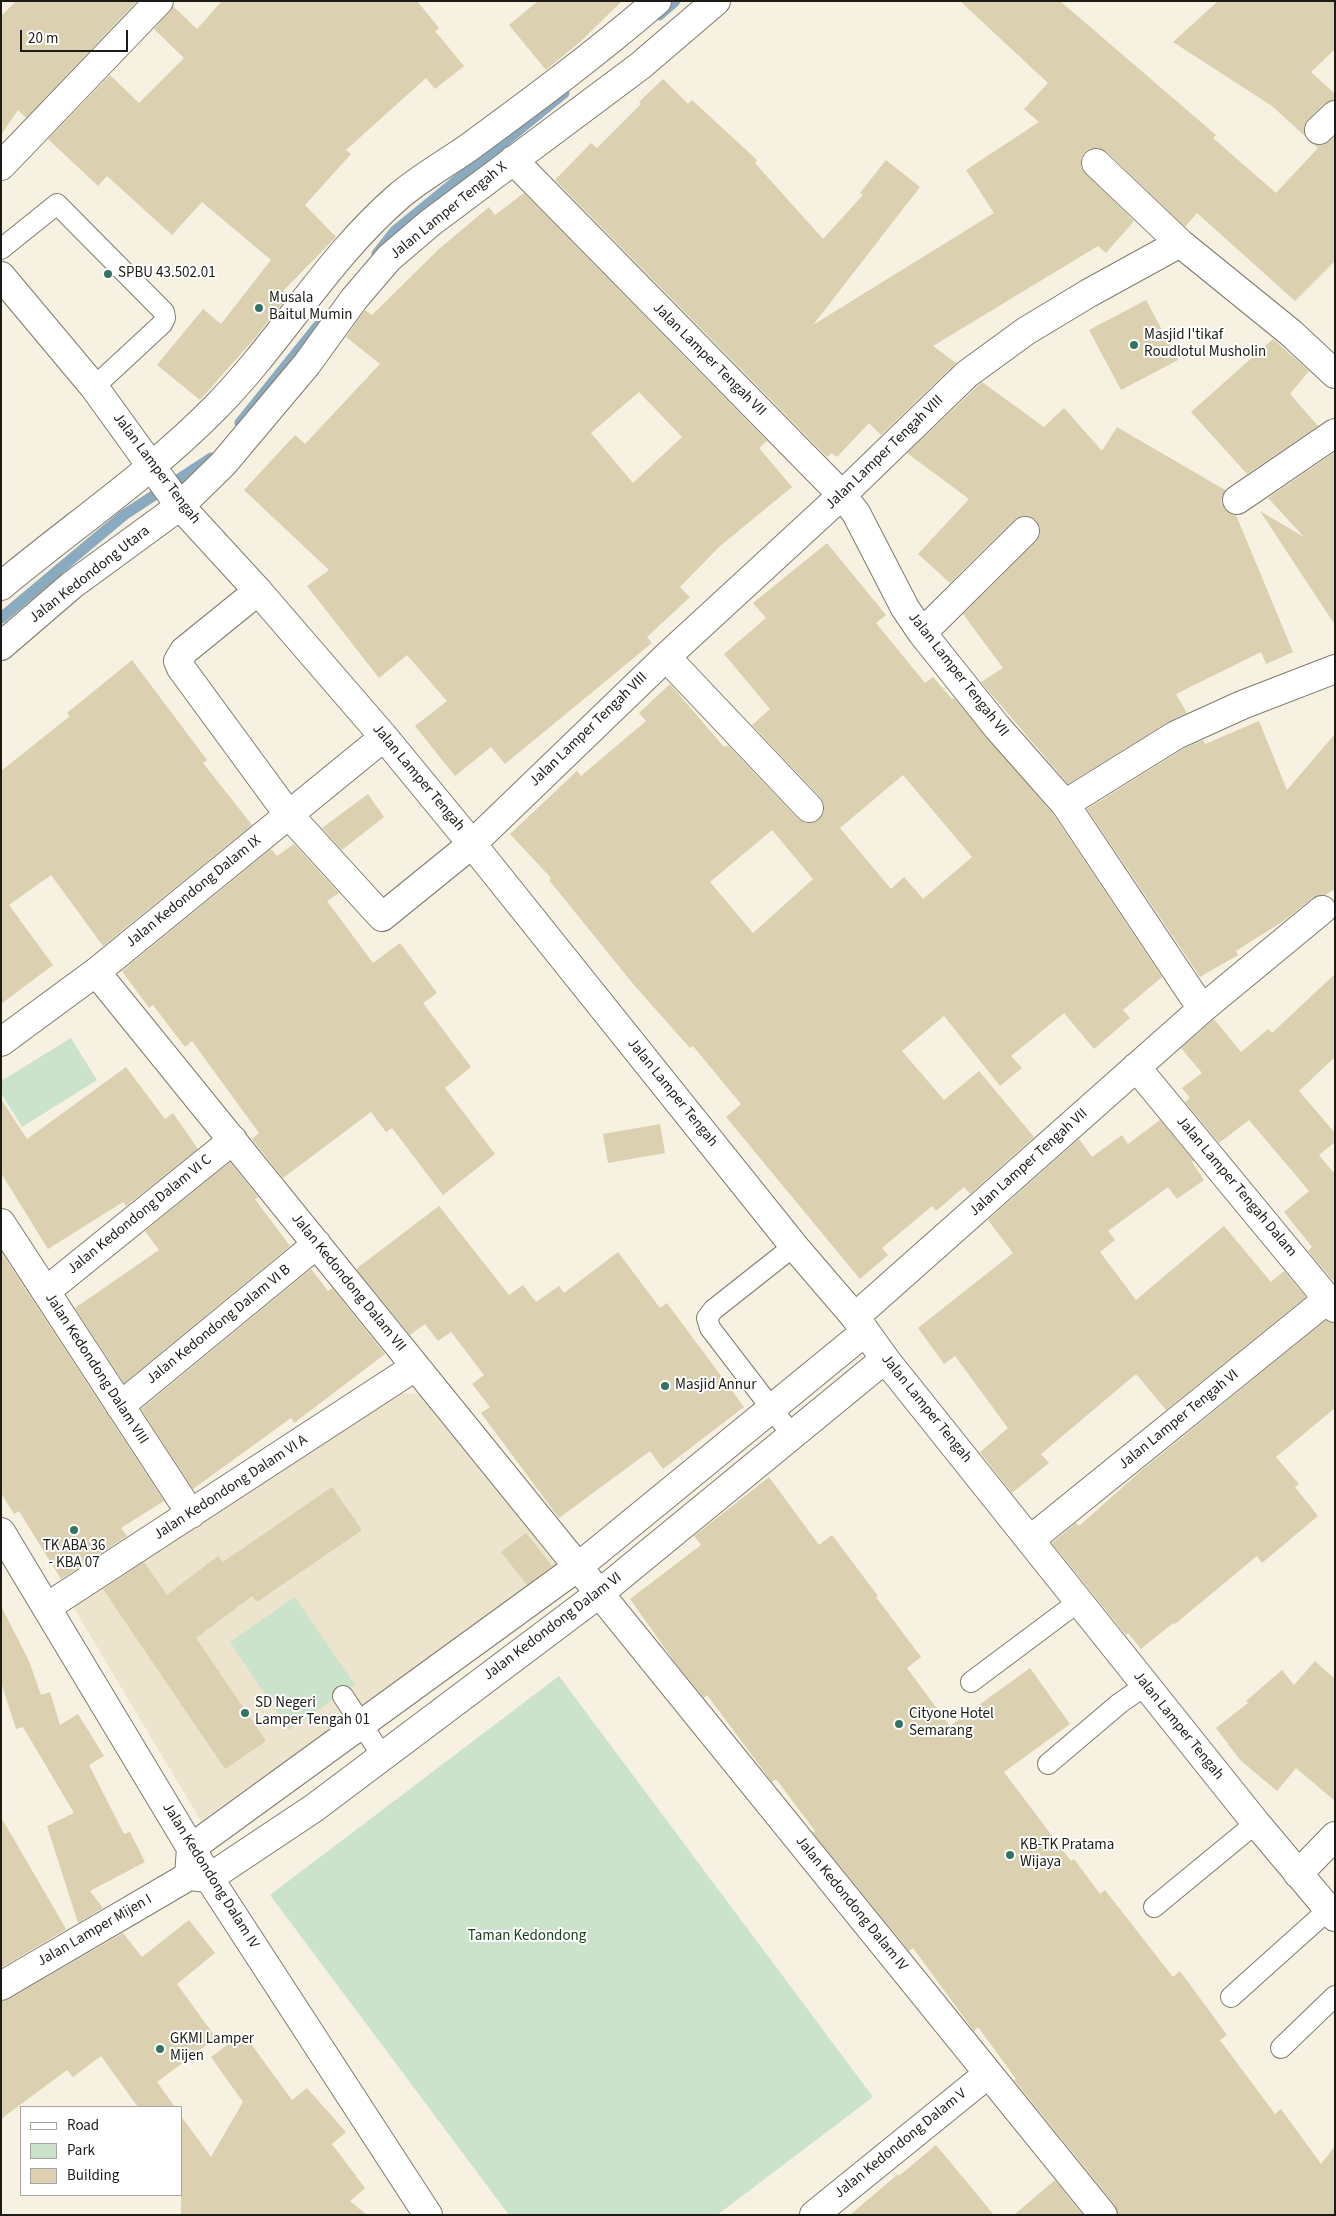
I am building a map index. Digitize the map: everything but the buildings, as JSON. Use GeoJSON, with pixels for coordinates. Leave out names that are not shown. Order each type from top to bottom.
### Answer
{"type":"FeatureCollection","features":[{"type":"Feature","properties":{"kind":"street"},"geometry":{"type":"LineString","coordinates":[[1,166],[159,1]]}},
{"type":"Feature","properties":{"kind":"street"},"geometry":{"type":"LineString","coordinates":[[1,586],[166,485],[217,406],[265,352],[342,254],[393,201],[610,42],[657,1]]}},
{"type":"Feature","properties":{"kind":"street","name":"Jalan Lamper Tengah X"},"geometry":{"type":"LineString","coordinates":[[166,485],[223,464],[307,364],[354,299],[389,258],[513,160],[640,66],[716,1]]}},
{"type":"Feature","properties":{"kind":"street","name":"Jalan Lamper Tengah VII"},"geometry":{"type":"LineString","coordinates":[[513,160],[842,494],[856,513],[905,608],[922,633],[997,727],[1065,804],[1202,1009]]}},
{"type":"Feature","properties":{"kind":"street"},"geometry":{"type":"LineString","coordinates":[[1096,163],[1180,243],[1284,327],[1335,374]]}},
{"type":"Feature","properties":{"kind":"street","name":"Jalan Lamper Tengah VIII"},"geometry":{"type":"LineString","coordinates":[[288,814],[382,917],[472,844],[666,657],[842,494],[967,374],[1026,331],[1089,293],[1180,243]]}},
{"type":"Feature","properties":{"kind":"street","name":"Jalan Lamper Tengah"},"geometry":{"type":"LineString","coordinates":[[1,276],[94,387],[166,485],[384,737],[472,844],[794,1246],[860,1324],[885,1359],[1078,1602],[1331,1914]]}},
{"type":"Feature","properties":{"kind":"street"},"geometry":{"type":"LineString","coordinates":[[1237,500],[1335,433]]}},
{"type":"Feature","properties":{"kind":"street","name":"Jalan Kedondong Utara"},"geometry":{"type":"LineString","coordinates":[[1,646],[72,585],[166,485]]}},
{"type":"Feature","properties":{"kind":"street"},"geometry":{"type":"LineString","coordinates":[[922,633],[1025,531]]}},
{"type":"Feature","properties":{"kind":"street"},"geometry":{"type":"LineString","coordinates":[[258,592],[184,651],[178,661],[288,814]]}},
{"type":"Feature","properties":{"kind":"street"},"geometry":{"type":"LineString","coordinates":[[666,657],[809,808]]}},
{"type":"Feature","properties":{"kind":"street"},"geometry":{"type":"LineString","coordinates":[[1065,804],[1176,735],[1242,705],[1335,669]]}},
{"type":"Feature","properties":{"kind":"street","name":"Jalan Kedondong Dalam IX"},"geometry":{"type":"LineString","coordinates":[[1,1042],[96,972],[384,737]]}},
{"type":"Feature","properties":{"kind":"street","name":"Jalan Lamper Tengah VII"},"geometry":{"type":"LineString","coordinates":[[860,1324],[1136,1067],[1202,1009],[1322,910]]}},
{"type":"Feature","properties":{"kind":"street","name":"Jalan Kedondong Dalam VII"},"geometry":{"type":"LineString","coordinates":[[96,972],[600,1593]]}},
{"type":"Feature","properties":{"kind":"street","name":"Jalan Lamper Tengah Dalam"},"geometry":{"type":"LineString","coordinates":[[1136,1067],[1332,1303]]}},
{"type":"Feature","properties":{"kind":"street","name":"Jalan Kedondong Dalam VI C"},"geometry":{"type":"LineString","coordinates":[[46,1291],[234,1140]]}},
{"type":"Feature","properties":{"kind":"street","name":"Jalan Kedondong Dalam VIII"},"geometry":{"type":"LineString","coordinates":[[1,1223],[191,1514]]}},
{"type":"Feature","properties":{"kind":"street","name":"Jalan Kedondong Dalam VI B"},"geometry":{"type":"LineString","coordinates":[[120,1406],[317,1244]]}},
{"type":"Feature","properties":{"kind":"street","name":"Jalan Lamper Tengah VI"},"geometry":{"type":"LineString","coordinates":[[1030,1540],[1332,1303]]}},
{"type":"Feature","properties":{"kind":"street"},"geometry":{"type":"LineString","coordinates":[[191,1848],[362,1726],[579,1566],[770,1408],[860,1324]]}},
{"type":"Feature","properties":{"kind":"street","name":"Jalan Kedondong Dalam VI"},"geometry":{"type":"LineString","coordinates":[[199,1877],[314,1808],[600,1593],[885,1359]]}},
{"type":"Feature","properties":{"kind":"street","name":"Jalan Kedondong Dalam VI A"},"geometry":{"type":"LineString","coordinates":[[47,1607],[415,1366]]}},
{"type":"Feature","properties":{"kind":"street","name":"Jalan Kedondong Dalam IV"},"geometry":{"type":"LineString","coordinates":[[1,1532],[191,1848],[199,1877],[428,2215]]}},
{"type":"Feature","properties":{"kind":"street","name":"Jalan Kedondong Dalam IV"},"geometry":{"type":"LineString","coordinates":[[600,1593],[1103,2215]]}},
{"type":"Feature","properties":{"kind":"street"},"geometry":{"type":"LineString","coordinates":[[515,1613],[535,1642]]}},
{"type":"Feature","properties":{"kind":"street"},"geometry":{"type":"LineString","coordinates":[[293,1776],[314,1808]]}},
{"type":"Feature","properties":{"kind":"street"},"geometry":{"type":"LineString","coordinates":[[1298,1874],[1335,1836]]}},
{"type":"Feature","properties":{"kind":"street","name":"Jalan Lamper Mijen I"},"geometry":{"type":"LineString","coordinates":[[1,1986],[199,1877]]}},
{"type":"Feature","properties":{"kind":"street","name":"Jalan Kedondong Dalam V"},"geometry":{"type":"LineString","coordinates":[[814,2215],[988,2074]]}},
{"type":"Feature","properties":{"kind":"lane"},"geometry":{"type":"LineString","coordinates":[[1,248],[57,204],[164,312],[165,318],[162,324],[94,387]]}},
{"type":"Feature","properties":{"kind":"lane"},"geometry":{"type":"LineString","coordinates":[[792,1435],[710,1328],[707,1318],[713,1310],[794,1246]]}},
{"type":"Feature","properties":{"kind":"lane"},"geometry":{"type":"LineString","coordinates":[[972,1682],[1078,1602]]}},
{"type":"Feature","properties":{"kind":"lane"},"geometry":{"type":"LineString","coordinates":[[1048,1764],[1120,1703],[1146,1685]]}},
{"type":"Feature","properties":{"kind":"lane"},"geometry":{"type":"LineString","coordinates":[[343,1696],[383,1756]]}},
{"type":"Feature","properties":{"kind":"lane"},"geometry":{"type":"LineString","coordinates":[[1154,1907],[1256,1823]]}},
{"type":"Feature","properties":{"kind":"lane"},"geometry":{"type":"LineString","coordinates":[[1231,1997],[1331,1914]]}},
{"type":"Feature","properties":{"kind":"lane"},"geometry":{"type":"LineString","coordinates":[[1281,2048],[1335,1996]]}},
{"type":"Feature","properties":{"kind":"shaded area","name":"SD Negeri Lamper Tengah 01"},"geometry":{"type":"Polygon","coordinates":[[[393,1393],[424,1394],[558,1568],[201,1821],[72,1605],[393,1393]]]}},
{"type":"Feature","properties":{"kind":"green space"},"geometry":{"type":"Polygon","coordinates":[[[71,1038],[97,1080],[22,1127],[1,1093],[1,1081],[71,1038]]]}},
{"type":"Feature","properties":{"kind":"green space"},"geometry":{"type":"Polygon","coordinates":[[[295,1597],[355,1685],[289,1730],[230,1642],[295,1597]]]}},
{"type":"Feature","properties":{"kind":"green space","name":"Taman Kedondong"},"geometry":{"type":"Polygon","coordinates":[[[559,1676],[873,2097],[717,2215],[509,2215],[270,1895],[559,1676]]]}},
{"type":"Feature","properties":{"kind":"waterway"},"geometry":{"type":"LineString","coordinates":[[659,15],[675,1]]}},
{"type":"Feature","properties":{"kind":"waterway"},"geometry":{"type":"LineString","coordinates":[[377,254],[395,231],[564,93]]}},
{"type":"Feature","properties":{"kind":"waterway"},"geometry":{"type":"LineString","coordinates":[[240,423],[318,326]]}},
{"type":"Feature","properties":{"kind":"waterway"},"geometry":{"type":"LineString","coordinates":[[1,618],[124,515],[211,458]]}},
{"type":"Feature","properties":{"kind":"place","name":"SPBU 43.502.01"},"geometry":{"type":"Point","coordinates":[108,274]}},
{"type":"Feature","properties":{"kind":"place","name":"Musala Baitul Mumin"},"geometry":{"type":"Point","coordinates":[259,308]}},
{"type":"Feature","properties":{"kind":"place","name":"Masjid I'tikaf Roudlotul Musholin"},"geometry":{"type":"Point","coordinates":[1134,345]}},
{"type":"Feature","properties":{"kind":"place","name":"Masjid Annur"},"geometry":{"type":"Point","coordinates":[665,1386]}},
{"type":"Feature","properties":{"kind":"place","name":"TK ABA 36 - KBA 07"},"geometry":{"type":"Point","coordinates":[74,1530]}},
{"type":"Feature","properties":{"kind":"place","name":"SD Negeri Lamper Tengah 01"},"geometry":{"type":"Point","coordinates":[245,1713]}},
{"type":"Feature","properties":{"kind":"place","name":"Cityone Hotel Semarang"},"geometry":{"type":"Point","coordinates":[899,1724]}},
{"type":"Feature","properties":{"kind":"place","name":"KB-TK Pratama Wijaya"},"geometry":{"type":"Point","coordinates":[1010,1855]}},
{"type":"Feature","properties":{"kind":"place","name":"GKMI Lamper Mijen"},"geometry":{"type":"Point","coordinates":[160,2049]}}]}
